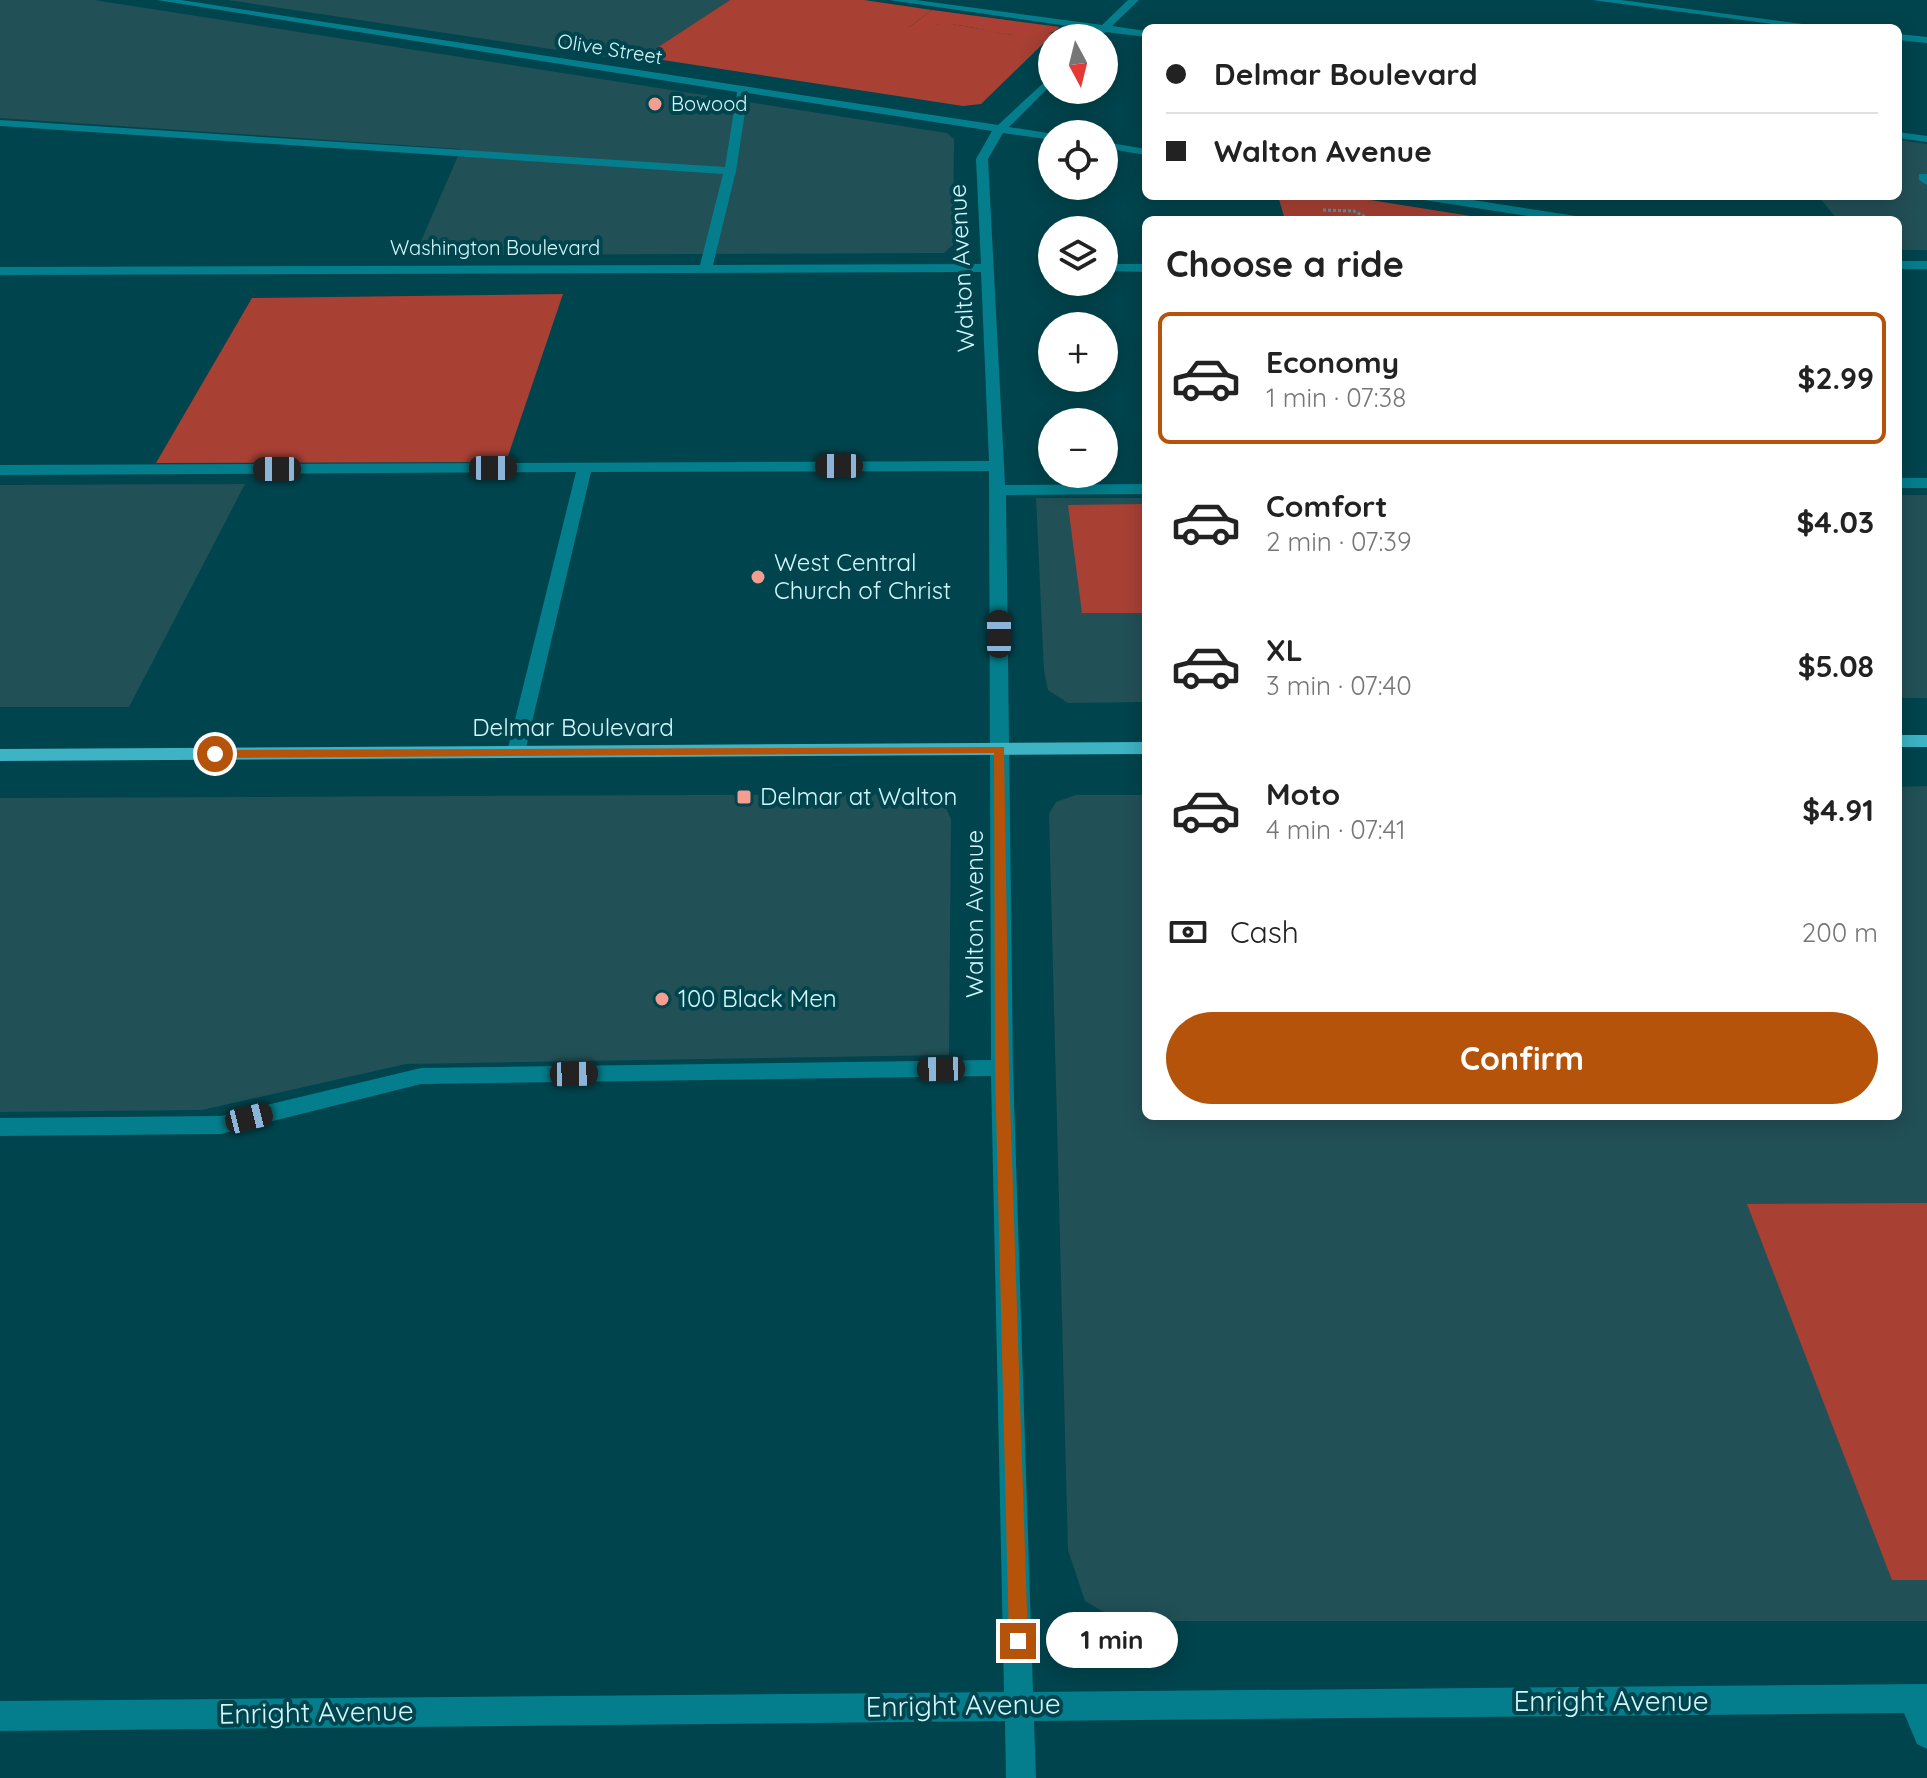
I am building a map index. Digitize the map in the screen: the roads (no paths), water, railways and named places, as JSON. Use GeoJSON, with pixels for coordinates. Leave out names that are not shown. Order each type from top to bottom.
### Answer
{"type":"FeatureCollection","features":[{"type":"Feature","properties":{"kind":"main road"},"geometry":{"type":"LineString","coordinates":[[1902,741],[1927,741]]}},
{"type":"Feature","properties":{"kind":"main road","name":"Delmar Boulevard"},"geometry":{"type":"LineString","coordinates":[[0,755],[1142,748]]}},
{"type":"Feature","properties":{"kind":"street","name":"Olive Street"},"geometry":{"type":"LineString","coordinates":[[162,0],[1038,135]]}},
{"type":"Feature","properties":{"kind":"street"},"geometry":{"type":"LineString","coordinates":[[894,0],[1044,24]]}},
{"type":"Feature","properties":{"kind":"street"},"geometry":{"type":"LineString","coordinates":[[1109,24],[1134,0]]}},
{"type":"Feature","properties":{"kind":"street"},"geometry":{"type":"LineString","coordinates":[[1597,0],[1794,24]]}},
{"type":"Feature","properties":{"kind":"street"},"geometry":{"type":"LineString","coordinates":[[1118,33],[1142,34]]}},
{"type":"Feature","properties":{"kind":"street"},"geometry":{"type":"LineString","coordinates":[[1902,37],[1927,40]]}},
{"type":"Feature","properties":{"kind":"street"},"geometry":{"type":"LineString","coordinates":[[706,267],[730,171],[743,89]]}},
{"type":"Feature","properties":{"kind":"street","name":"Walton Avenue"},"geometry":{"type":"LineString","coordinates":[[1021,1778],[1002,1068],[998,490],[982,159],[985,148],[1000,129],[1038,92]]}},
{"type":"Feature","properties":{"kind":"street"},"geometry":{"type":"LineString","coordinates":[[0,123],[730,171]]}},
{"type":"Feature","properties":{"kind":"street"},"geometry":{"type":"LineString","coordinates":[[1902,136],[1927,139]]}},
{"type":"Feature","properties":{"kind":"street"},"geometry":{"type":"LineString","coordinates":[[1118,147],[1142,151]]}},
{"type":"Feature","properties":{"kind":"street"},"geometry":{"type":"LineString","coordinates":[[1449,200],[1551,216]]}},
{"type":"Feature","properties":{"kind":"street"},"geometry":{"type":"LineString","coordinates":[[1902,265],[1927,265]]}},
{"type":"Feature","properties":{"kind":"street","name":"Washington Boulevard"},"geometry":{"type":"LineString","coordinates":[[0,271],[989,268]]}},
{"type":"Feature","properties":{"kind":"street"},"geometry":{"type":"LineString","coordinates":[[1118,268],[1142,268]]}},
{"type":"Feature","properties":{"kind":"street"},"geometry":{"type":"LineString","coordinates":[[0,470],[997,466]]}},
{"type":"Feature","properties":{"kind":"street"},"geometry":{"type":"LineString","coordinates":[[516,752],[585,467]]}},
{"type":"Feature","properties":{"kind":"street"},"geometry":{"type":"LineString","coordinates":[[1902,483],[1927,483]]}},
{"type":"Feature","properties":{"kind":"street"},"geometry":{"type":"LineString","coordinates":[[998,490],[1142,489]]}},
{"type":"Feature","properties":{"kind":"street"},"geometry":{"type":"LineString","coordinates":[[0,1127],[221,1125],[421,1076],[1002,1068]]}},
{"type":"Feature","properties":{"kind":"street"},"geometry":{"type":"LineString","coordinates":[[1921,1698],[1927,1734]]}},
{"type":"Feature","properties":{"kind":"street","name":"Enright Avenue"},"geometry":{"type":"LineString","coordinates":[[0,1716],[1020,1704],[1921,1698]]}},
{"type":"Feature","properties":{"kind":"place","name":"Bowood"},"geometry":{"type":"Point","coordinates":[655,104]}},
{"type":"Feature","properties":{"kind":"place","name":"West Central Church of Christ"},"geometry":{"type":"Point","coordinates":[758,577]}},
{"type":"Feature","properties":{"kind":"place","name":"Delmar at Walton"},"geometry":{"type":"Point","coordinates":[744,797]}},
{"type":"Feature","properties":{"kind":"place","name":"100 Black Men"},"geometry":{"type":"Point","coordinates":[662,999]}}]}
